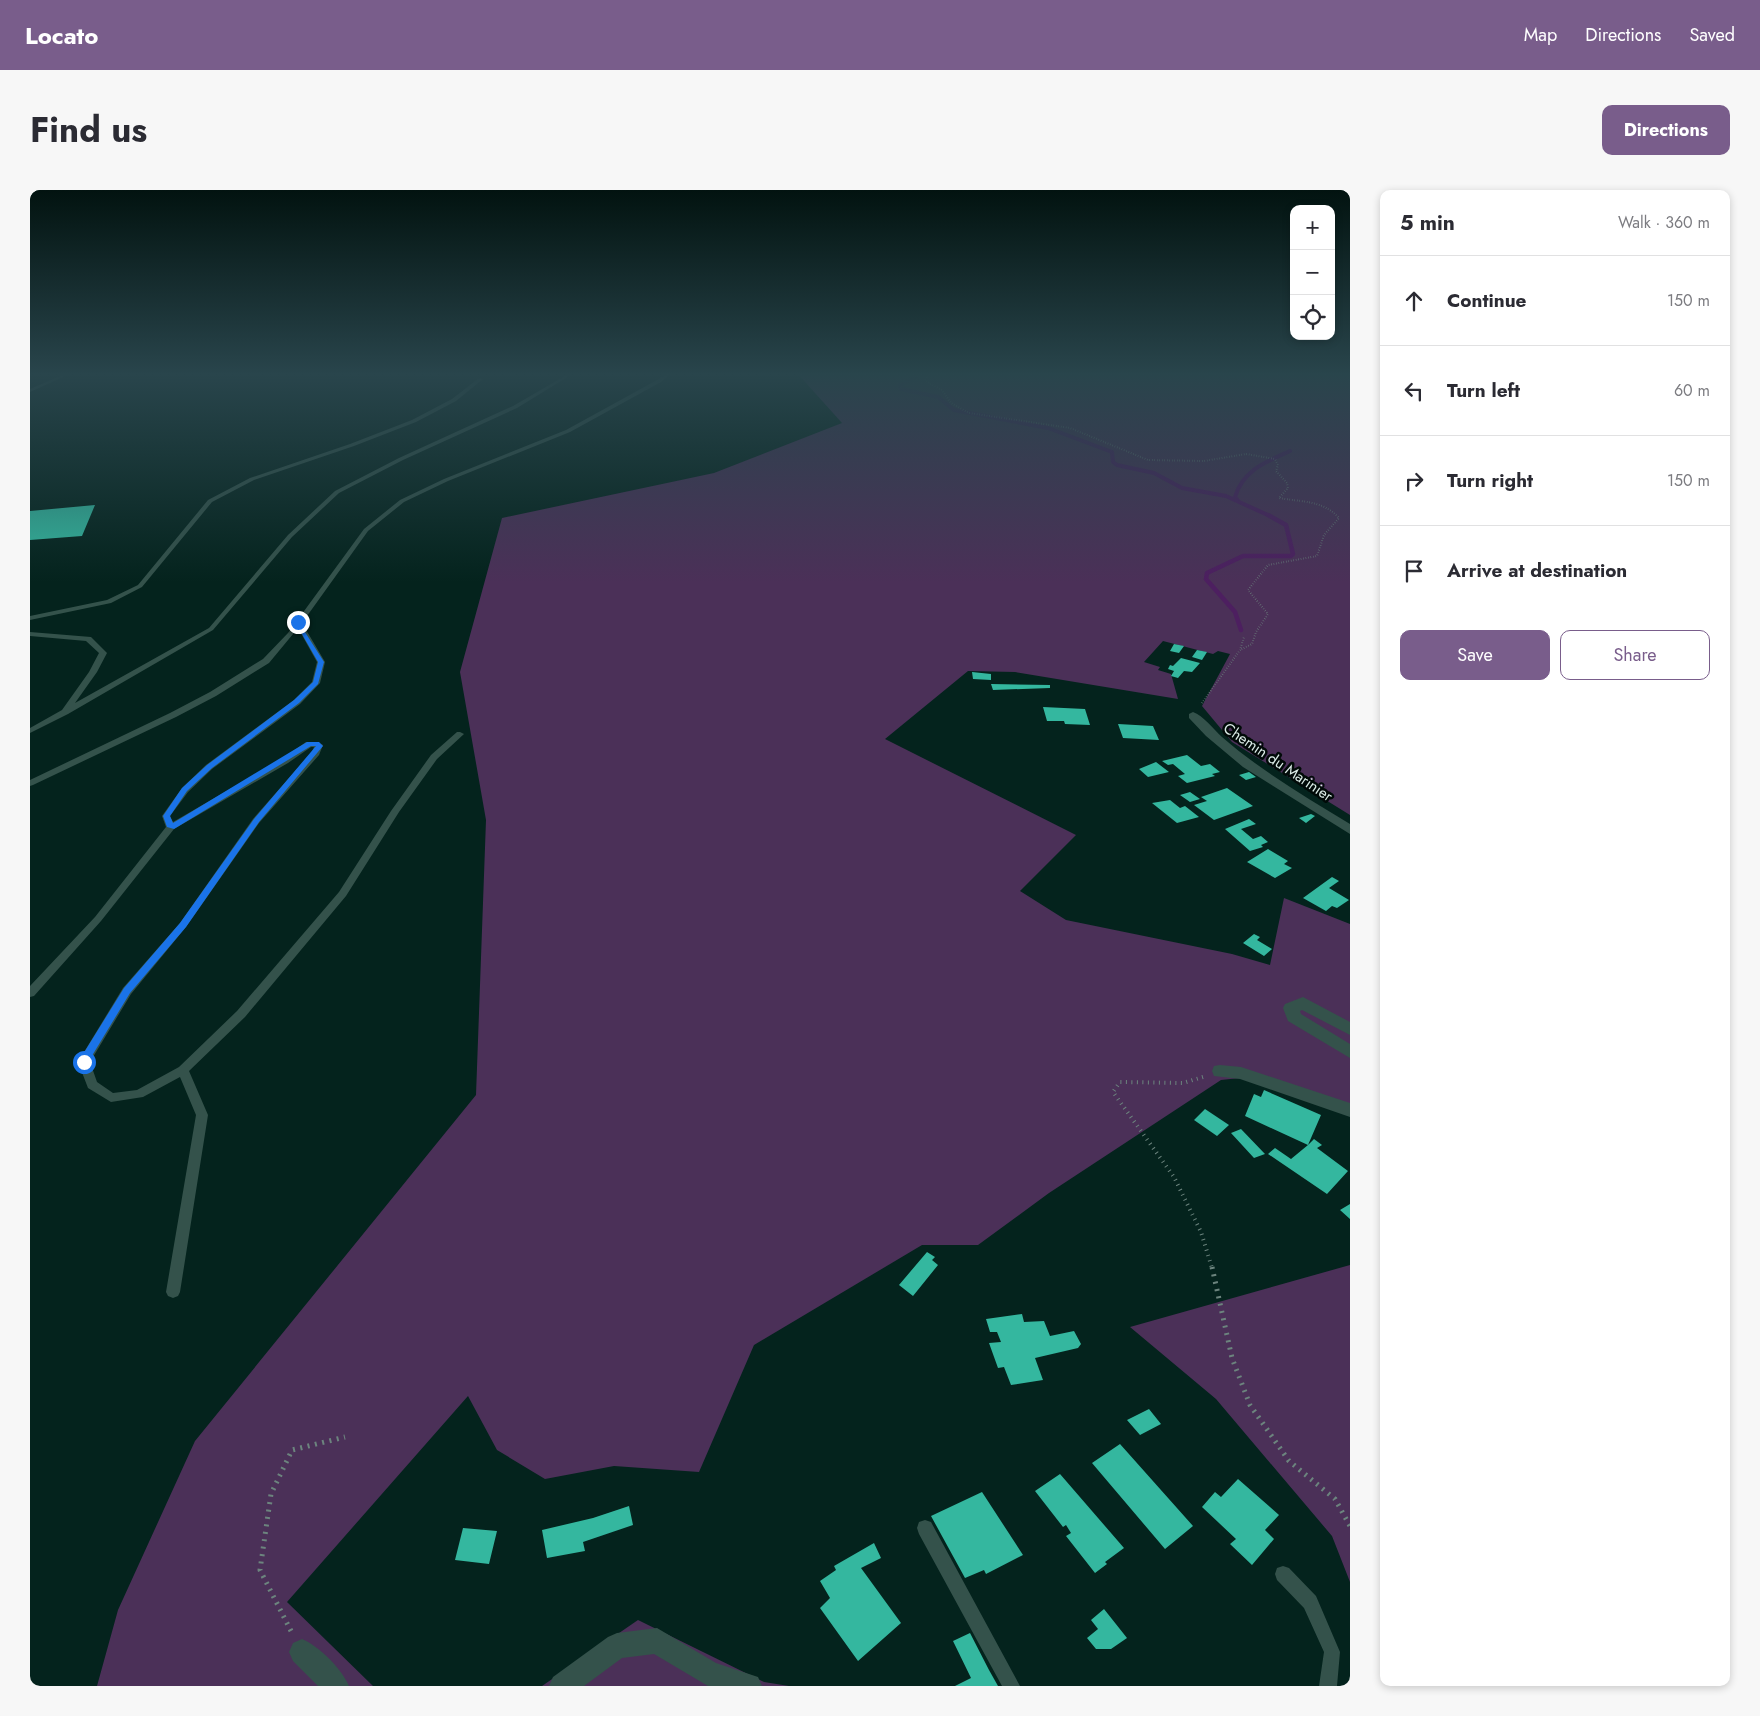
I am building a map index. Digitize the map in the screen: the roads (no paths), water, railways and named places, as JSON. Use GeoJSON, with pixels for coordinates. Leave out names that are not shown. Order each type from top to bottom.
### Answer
{"type":"FeatureCollection","features":[{"type":"Feature","properties":{"kind":"street","name":"Chemin du Marinier"},"geometry":{"type":"LineString","coordinates":[[1192,716],[1211,737],[1236,756],[1350,830]]}},
{"type":"Feature","properties":{"kind":"street"},"geometry":{"type":"LineString","coordinates":[[1350,1029],[1303,1003],[1291,1008],[1294,1017],[1350,1052]]}},
{"type":"Feature","properties":{"kind":"street"},"geometry":{"type":"LineString","coordinates":[[1220,1071],[1241,1073],[1350,1110]]}},
{"type":"Feature","properties":{"kind":"street"},"geometry":{"type":"LineString","coordinates":[[562,1686],[617,1646],[657,1641],[710,1674],[749,1686]]}},
{"type":"Feature","properties":{"kind":"street"},"geometry":{"type":"LineString","coordinates":[[302,1652],[336,1686]]}},
{"type":"Feature","properties":{"kind":"lane"},"geometry":{"type":"LineString","coordinates":[[30,618],[109,602],[140,586],[210,501],[252,479],[353,443]]}},
{"type":"Feature","properties":{"kind":"lane"},"geometry":{"type":"LineString","coordinates":[[30,731],[211,629],[290,536],[337,492],[436,443]]}},
{"type":"Feature","properties":{"kind":"lane"},"geometry":{"type":"LineString","coordinates":[[30,783],[212,694],[266,661],[298,622],[366,530],[402,501],[446,480],[539,443]]}},
{"type":"Feature","properties":{"kind":"lane"},"geometry":{"type":"LineString","coordinates":[[171,827],[166,816],[185,790],[209,767],[296,702],[316,683],[321,662],[298,622]]}},
{"type":"Feature","properties":{"kind":"lane"},"geometry":{"type":"LineString","coordinates":[[30,634],[88,638],[103,653],[93,672],[65,712]]}},
{"type":"Feature","properties":{"kind":"lane"},"geometry":{"type":"LineString","coordinates":[[30,993],[98,919],[171,827],[309,744],[319,744],[316,753],[256,821],[183,925],[127,990],[84,1062],[92,1086],[111,1098],[139,1094],[183,1070],[241,1014],[343,894],[395,811],[428,765],[460,734]]}},
{"type":"Feature","properties":{"kind":"lane"},"geometry":{"type":"LineString","coordinates":[[173,1292],[202,1115],[183,1070]]}},
{"type":"Feature","properties":{"kind":"lane"},"geometry":{"type":"LineString","coordinates":[[925,1528],[1011,1686]]}},
{"type":"Feature","properties":{"kind":"lane"},"geometry":{"type":"LineString","coordinates":[[1283,1574],[1310,1602],[1332,1652],[1328,1686]]}},
{"type":"Feature","properties":{"kind":"waterway"},"geometry":{"type":"LineString","coordinates":[[1088,443],[1112,452],[1113,462],[1117,465],[1154,473],[1182,488],[1226,496],[1239,502]]}},
{"type":"Feature","properties":{"kind":"waterway"},"geometry":{"type":"LineString","coordinates":[[1239,502],[1235,497],[1250,473],[1264,463],[1290,451]]}},
{"type":"Feature","properties":{"kind":"waterway"},"geometry":{"type":"LineString","coordinates":[[1239,502],[1269,516]]}},
{"type":"Feature","properties":{"kind":"waterway"},"geometry":{"type":"LineString","coordinates":[[1241,630],[1235,612],[1206,579],[1207,573],[1243,556],[1291,556],[1293,554],[1286,525],[1269,516]]}}]}
